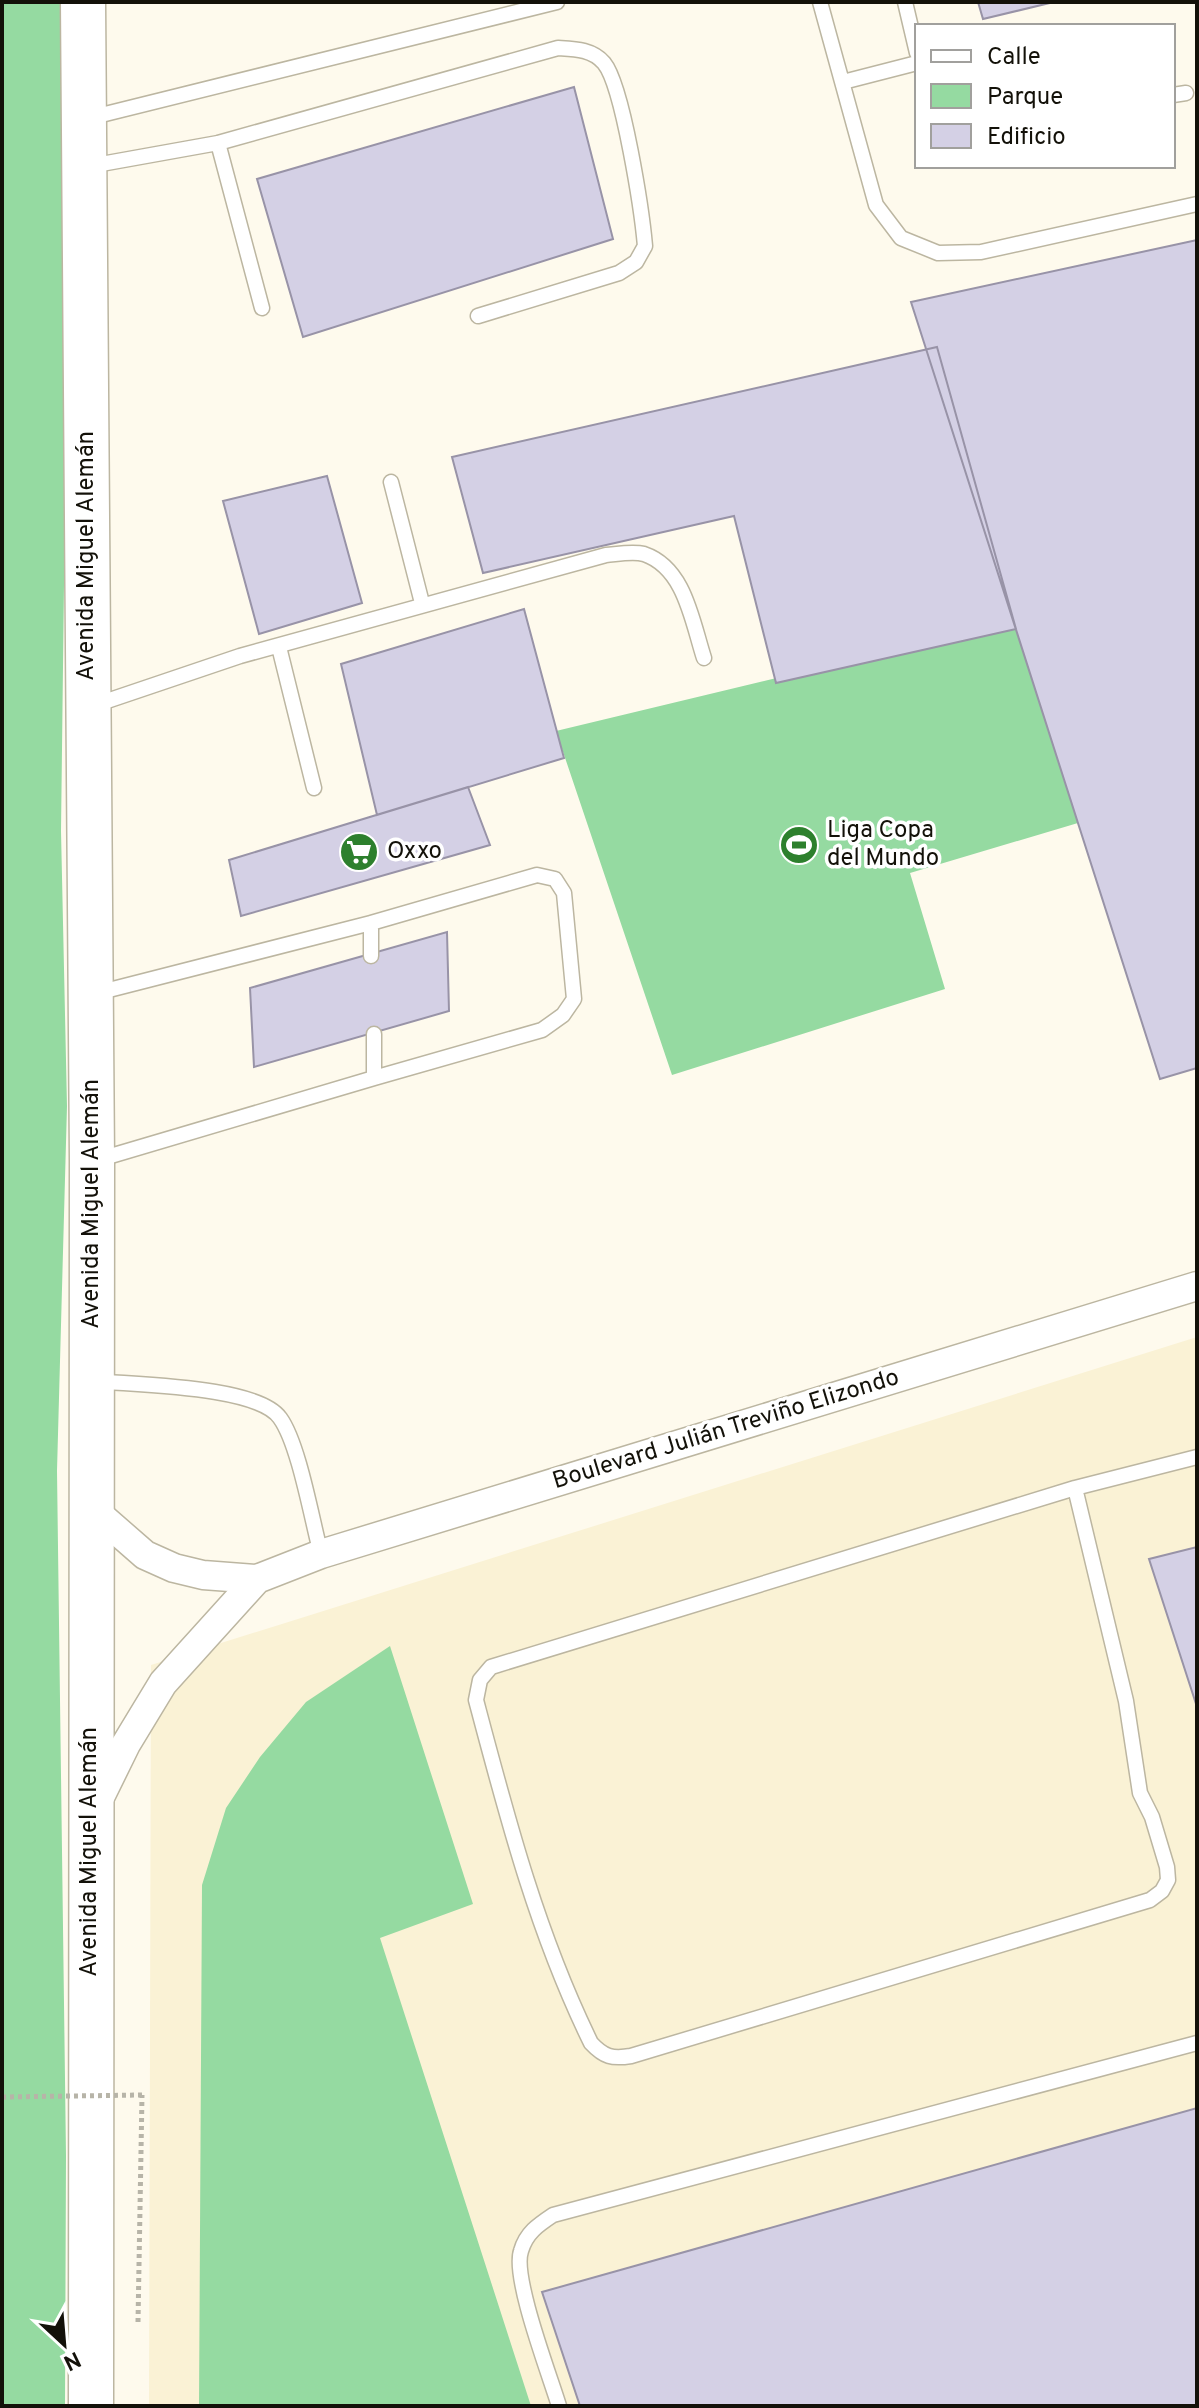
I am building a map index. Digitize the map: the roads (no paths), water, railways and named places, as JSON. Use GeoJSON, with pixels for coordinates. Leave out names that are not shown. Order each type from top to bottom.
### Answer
{"type":"FeatureCollection","features":[{"type":"Feature","properties":{"kind":"highway","name":"Avenida Miguel Alemán"},"geometry":{"type":"LineString","coordinates":[[83,2],[93,1381],[90,1507],[91,2406]]}},
{"type":"Feature","properties":{"kind":"street","name":"Boulevard Julián Treviño Elizondo"},"geometry":{"type":"LineString","coordinates":[[90,1507],[145,1555],[174,1568],[203,1575],[257,1579],[321,1554],[1197,1286]]}},
{"type":"Feature","properties":{"kind":"street","name":"Boulevard Julián Treviño Elizondo"},"geometry":{"type":"LineString","coordinates":[[90,1818],[126,1744],[163,1683],[257,1579]]}},
{"type":"Feature","properties":{"kind":"lane"},"geometry":{"type":"LineString","coordinates":[[85,119],[557,2]]}},
{"type":"Feature","properties":{"kind":"lane"},"geometry":{"type":"LineString","coordinates":[[820,2],[876,205],[901,238],[938,253],[981,252],[1197,204]]}},
{"type":"Feature","properties":{"kind":"lane"},"geometry":{"type":"LineString","coordinates":[[905,2],[915,44]]}},
{"type":"Feature","properties":{"kind":"lane"},"geometry":{"type":"LineString","coordinates":[[85,167],[218,143],[558,48],[584,49],[604,62],[615,87],[645,246],[636,262],[619,273],[478,316]]}},
{"type":"Feature","properties":{"kind":"lane"},"geometry":{"type":"LineString","coordinates":[[843,82],[915,64]]}},
{"type":"Feature","properties":{"kind":"lane"},"geometry":{"type":"LineString","coordinates":[[218,143],[262,308]]}},
{"type":"Feature","properties":{"kind":"lane"},"geometry":{"type":"LineString","coordinates":[[391,482],[422,603]]}},
{"type":"Feature","properties":{"kind":"lane"},"geometry":{"type":"LineString","coordinates":[[87,708],[240,656],[422,603],[606,555],[641,553],[665,564],[681,588],[704,658]]}},
{"type":"Feature","properties":{"kind":"lane"},"geometry":{"type":"LineString","coordinates":[[279,647],[314,788]]}},
{"type":"Feature","properties":{"kind":"lane"},"geometry":{"type":"LineString","coordinates":[[90,995],[371,923],[537,875],[555,879],[564,893],[574,999],[563,1015],[542,1030],[92,1161]]}},
{"type":"Feature","properties":{"kind":"lane"},"geometry":{"type":"LineString","coordinates":[[371,923],[371,956]]}},
{"type":"Feature","properties":{"kind":"lane"},"geometry":{"type":"LineString","coordinates":[[374,1034],[374,1078]]}},
{"type":"Feature","properties":{"kind":"lane"},"geometry":{"type":"LineString","coordinates":[[93,1381],[233,1394],[263,1402],[280,1418],[292,1448],[321,1554]]}},
{"type":"Feature","properties":{"kind":"lane"},"geometry":{"type":"LineString","coordinates":[[1075,1488],[1126,1701],[1140,1793],[1167,1867],[1168,1880],[1162,1891],[1150,1900],[839,1996],[631,2056],[613,2059],[602,2055],[591,2043],[568,1995],[526,1882],[476,1700],[480,1680],[491,1667],[1075,1488],[1197,1457]]}},
{"type":"Feature","properties":{"kind":"lane"},"geometry":{"type":"LineString","coordinates":[[559,2406],[522,2285],[519,2253],[531,2230],[553,2215],[1197,2043]]}},
{"type":"Feature","properties":{"kind":"place","name":"Liga Copa del Mundo"},"geometry":{"type":"Point","coordinates":[799,845]}},
{"type":"Feature","properties":{"kind":"place","name":"Oxxo"},"geometry":{"type":"Point","coordinates":[359,852]}}]}
